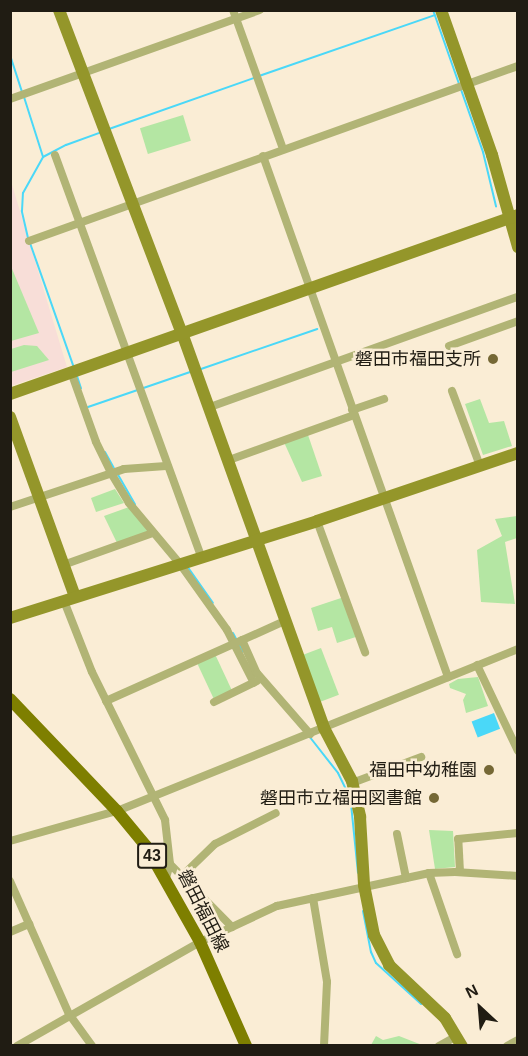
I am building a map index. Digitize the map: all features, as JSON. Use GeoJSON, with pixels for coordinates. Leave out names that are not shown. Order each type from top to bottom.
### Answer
{"type":"FeatureCollection","features":[{"type":"Feature","properties":{"kind":"main road","name":"磐田福田線"},"geometry":{"type":"LineString","coordinates":[[10,699],[117,811],[146,846],[200,942],[246,1046]]}},
{"type":"Feature","properties":{"kind":"street"},"geometry":{"type":"LineString","coordinates":[[59,10],[134,202],[210,407],[324,728],[352,783],[360,818],[364,885],[374,935],[389,964],[437,1010],[460,1041],[439,1046]]}},
{"type":"Feature","properties":{"kind":"street"},"geometry":{"type":"LineString","coordinates":[[10,99],[83,74],[234,15],[260,10]]}},
{"type":"Feature","properties":{"kind":"street"},"geometry":{"type":"LineString","coordinates":[[441,10],[513,217],[518,247]]}},
{"type":"Feature","properties":{"kind":"street"},"geometry":{"type":"LineString","coordinates":[[234,15],[283,149]]}},
{"type":"Feature","properties":{"kind":"street"},"geometry":{"type":"LineString","coordinates":[[28,240],[518,66]]}},
{"type":"Feature","properties":{"kind":"street"},"geometry":{"type":"LineString","coordinates":[[55,155],[166,466],[201,557]]}},
{"type":"Feature","properties":{"kind":"street"},"geometry":{"type":"LineString","coordinates":[[263,156],[448,677]]}},
{"type":"Feature","properties":{"kind":"street"},"geometry":{"type":"LineString","coordinates":[[10,394],[308,287],[513,217]]}},
{"type":"Feature","properties":{"kind":"street"},"geometry":{"type":"LineString","coordinates":[[210,407],[518,297]]}},
{"type":"Feature","properties":{"kind":"street"},"geometry":{"type":"LineString","coordinates":[[449,346],[518,321]]}},
{"type":"Feature","properties":{"kind":"street"},"geometry":{"type":"LineString","coordinates":[[71,372],[96,442],[129,503],[180,564],[238,641],[258,680],[310,734]]}},
{"type":"Feature","properties":{"kind":"street"},"geometry":{"type":"LineString","coordinates":[[452,391],[480,466]]}},
{"type":"Feature","properties":{"kind":"street"},"geometry":{"type":"LineString","coordinates":[[229,460],[384,399]]}},
{"type":"Feature","properties":{"kind":"street"},"geometry":{"type":"LineString","coordinates":[[10,417],[63,565],[69,599],[92,672],[165,820],[170,864],[166,878]]}},
{"type":"Feature","properties":{"kind":"street"},"geometry":{"type":"LineString","coordinates":[[10,618],[317,521],[518,453]]}},
{"type":"Feature","properties":{"kind":"street"},"geometry":{"type":"LineString","coordinates":[[10,507],[124,469],[166,466]]}},
{"type":"Feature","properties":{"kind":"street"},"geometry":{"type":"LineString","coordinates":[[317,521],[365,652]]}},
{"type":"Feature","properties":{"kind":"street"},"geometry":{"type":"LineString","coordinates":[[63,565],[153,532]]}},
{"type":"Feature","properties":{"kind":"street"},"geometry":{"type":"LineString","coordinates":[[106,701],[285,621]]}},
{"type":"Feature","properties":{"kind":"street"},"geometry":{"type":"LineString","coordinates":[[10,841],[117,811],[518,649]]}},
{"type":"Feature","properties":{"kind":"street"},"geometry":{"type":"LineString","coordinates":[[477,665],[518,751]]}},
{"type":"Feature","properties":{"kind":"street"},"geometry":{"type":"LineString","coordinates":[[214,702],[258,680]]}},
{"type":"Feature","properties":{"kind":"street"},"geometry":{"type":"LineString","coordinates":[[352,783],[421,756]]}},
{"type":"Feature","properties":{"kind":"street"},"geometry":{"type":"LineString","coordinates":[[182,876],[216,844],[276,813]]}},
{"type":"Feature","properties":{"kind":"street"},"geometry":{"type":"LineString","coordinates":[[460,872],[458,839],[518,833]]}},
{"type":"Feature","properties":{"kind":"street"},"geometry":{"type":"LineString","coordinates":[[397,834],[405,878]]}},
{"type":"Feature","properties":{"kind":"street"},"geometry":{"type":"LineString","coordinates":[[146,846],[159,853],[232,927]]}},
{"type":"Feature","properties":{"kind":"street"},"geometry":{"type":"LineString","coordinates":[[17,1046],[69,1014],[200,942],[277,906],[364,885],[429,873],[460,872],[518,876]]}},
{"type":"Feature","properties":{"kind":"street"},"geometry":{"type":"LineString","coordinates":[[429,873],[457,954]]}},
{"type":"Feature","properties":{"kind":"street"},"geometry":{"type":"LineString","coordinates":[[10,881],[69,1014],[92,1046]]}},
{"type":"Feature","properties":{"kind":"street"},"geometry":{"type":"LineString","coordinates":[[313,898],[327,982],[324,1046]]}},
{"type":"Feature","properties":{"kind":"street"},"geometry":{"type":"LineString","coordinates":[[10,932],[29,924]]}},
{"type":"Feature","properties":{"kind":"street"},"geometry":{"type":"LineString","coordinates":[[507,1046],[518,1040]]}},
{"type":"Feature","properties":{"kind":"shaded area"},"geometry":{"type":"Polygon","coordinates":[[[10,178],[67,367],[11,386],[10,178]]]}},
{"type":"Feature","properties":{"kind":"green space"},"geometry":{"type":"Polygon","coordinates":[[[183,115],[191,141],[148,154],[140,128],[183,115]]]}},
{"type":"Feature","properties":{"kind":"green space"},"geometry":{"type":"Polygon","coordinates":[[[10,264],[39,333],[11,341],[10,341],[10,264]]]}},
{"type":"Feature","properties":{"kind":"green space"},"geometry":{"type":"Polygon","coordinates":[[[24,345],[37,346],[49,360],[11,372],[11,349],[24,345]]]}},
{"type":"Feature","properties":{"kind":"green space"},"geometry":{"type":"Polygon","coordinates":[[[480,399],[489,423],[504,421],[512,446],[483,455],[465,404],[480,399]]]}},
{"type":"Feature","properties":{"kind":"green space"},"geometry":{"type":"Polygon","coordinates":[[[307,432],[322,476],[302,482],[283,440],[307,432]]]}},
{"type":"Feature","properties":{"kind":"green space"},"geometry":{"type":"Polygon","coordinates":[[[115,489],[124,503],[96,512],[91,498],[115,489]]]}},
{"type":"Feature","properties":{"kind":"green space"},"geometry":{"type":"Polygon","coordinates":[[[129,507],[153,533],[118,545],[104,516],[129,507]]]}},
{"type":"Feature","properties":{"kind":"green space"},"geometry":{"type":"Polygon","coordinates":[[[517,516],[517,538],[505,542],[515,604],[481,602],[477,550],[502,536],[495,519],[517,516]]]}},
{"type":"Feature","properties":{"kind":"green space"},"geometry":{"type":"Polygon","coordinates":[[[344,597],[359,636],[337,643],[332,627],[318,631],[311,608],[344,597]]]}},
{"type":"Feature","properties":{"kind":"green space"},"geometry":{"type":"Polygon","coordinates":[[[321,648],[339,695],[317,703],[299,657],[321,648]]]}},
{"type":"Feature","properties":{"kind":"green space"},"geometry":{"type":"Polygon","coordinates":[[[214,652],[232,690],[214,699],[196,660],[214,652]]]}},
{"type":"Feature","properties":{"kind":"green space"},"geometry":{"type":"Polygon","coordinates":[[[478,677],[488,706],[466,713],[463,700],[466,694],[450,688],[449,684],[458,679],[478,677]]]}},
{"type":"Feature","properties":{"kind":"green space"},"geometry":{"type":"Polygon","coordinates":[[[429,830],[453,831],[455,867],[435,869],[429,830]]]}},
{"type":"Feature","properties":{"kind":"green space"},"geometry":{"type":"Polygon","coordinates":[[[376,1036],[383,1040],[399,1036],[422,1045],[371,1045],[376,1036]]]}},
{"type":"Feature","properties":{"kind":"water"},"geometry":{"type":"Polygon","coordinates":[[[494,713],[500,729],[478,737],[472,722],[494,713]]]}},
{"type":"Feature","properties":{"kind":"waterway"},"geometry":{"type":"LineString","coordinates":[[433,10],[483,152],[496,206]]}},
{"type":"Feature","properties":{"kind":"waterway"},"geometry":{"type":"LineString","coordinates":[[259,76],[435,15]]}},
{"type":"Feature","properties":{"kind":"waterway"},"geometry":{"type":"LineString","coordinates":[[10,55],[22,91]]}},
{"type":"Feature","properties":{"kind":"waterway"},"geometry":{"type":"LineString","coordinates":[[109,129],[254,78]]}},
{"type":"Feature","properties":{"kind":"waterway"},"geometry":{"type":"LineString","coordinates":[[24,97],[43,157]]}},
{"type":"Feature","properties":{"kind":"waterway"},"geometry":{"type":"LineString","coordinates":[[28,238],[22,211],[23,193],[43,157],[66,145],[101,132]]}},
{"type":"Feature","properties":{"kind":"waterway"},"geometry":{"type":"LineString","coordinates":[[30,243],[74,368]]}},
{"type":"Feature","properties":{"kind":"waterway"},"geometry":{"type":"LineString","coordinates":[[201,369],[317,329]]}},
{"type":"Feature","properties":{"kind":"waterway"},"geometry":{"type":"LineString","coordinates":[[88,407],[193,371]]}},
{"type":"Feature","properties":{"kind":"waterway"},"geometry":{"type":"LineString","coordinates":[[77,376],[81,388]]}},
{"type":"Feature","properties":{"kind":"waterway"},"geometry":{"type":"LineString","coordinates":[[105,452],[114,468]]}},
{"type":"Feature","properties":{"kind":"waterway"},"geometry":{"type":"LineString","coordinates":[[117,473],[135,504]]}},
{"type":"Feature","properties":{"kind":"waterway"},"geometry":{"type":"LineString","coordinates":[[187,566],[213,603]]}},
{"type":"Feature","properties":{"kind":"waterway"},"geometry":{"type":"LineString","coordinates":[[233,633],[243,652]]}},
{"type":"Feature","properties":{"kind":"waterway"},"geometry":{"type":"LineString","coordinates":[[309,736],[338,773],[350,798]]}},
{"type":"Feature","properties":{"kind":"waterway"},"geometry":{"type":"LineString","coordinates":[[351,804],[358,873]]}},
{"type":"Feature","properties":{"kind":"waterway"},"geometry":{"type":"LineString","coordinates":[[363,911],[371,952],[376,963],[421,1004]]}},
{"type":"Feature","properties":{"kind":"place","name":"磐田市福田支所"},"geometry":{"type":"Point","coordinates":[493,359]}},
{"type":"Feature","properties":{"kind":"place","name":"福田中幼稚園"},"geometry":{"type":"Point","coordinates":[489,770]}},
{"type":"Feature","properties":{"kind":"place","name":"磐田市立福田図書館"},"geometry":{"type":"Point","coordinates":[434,798]}}]}
